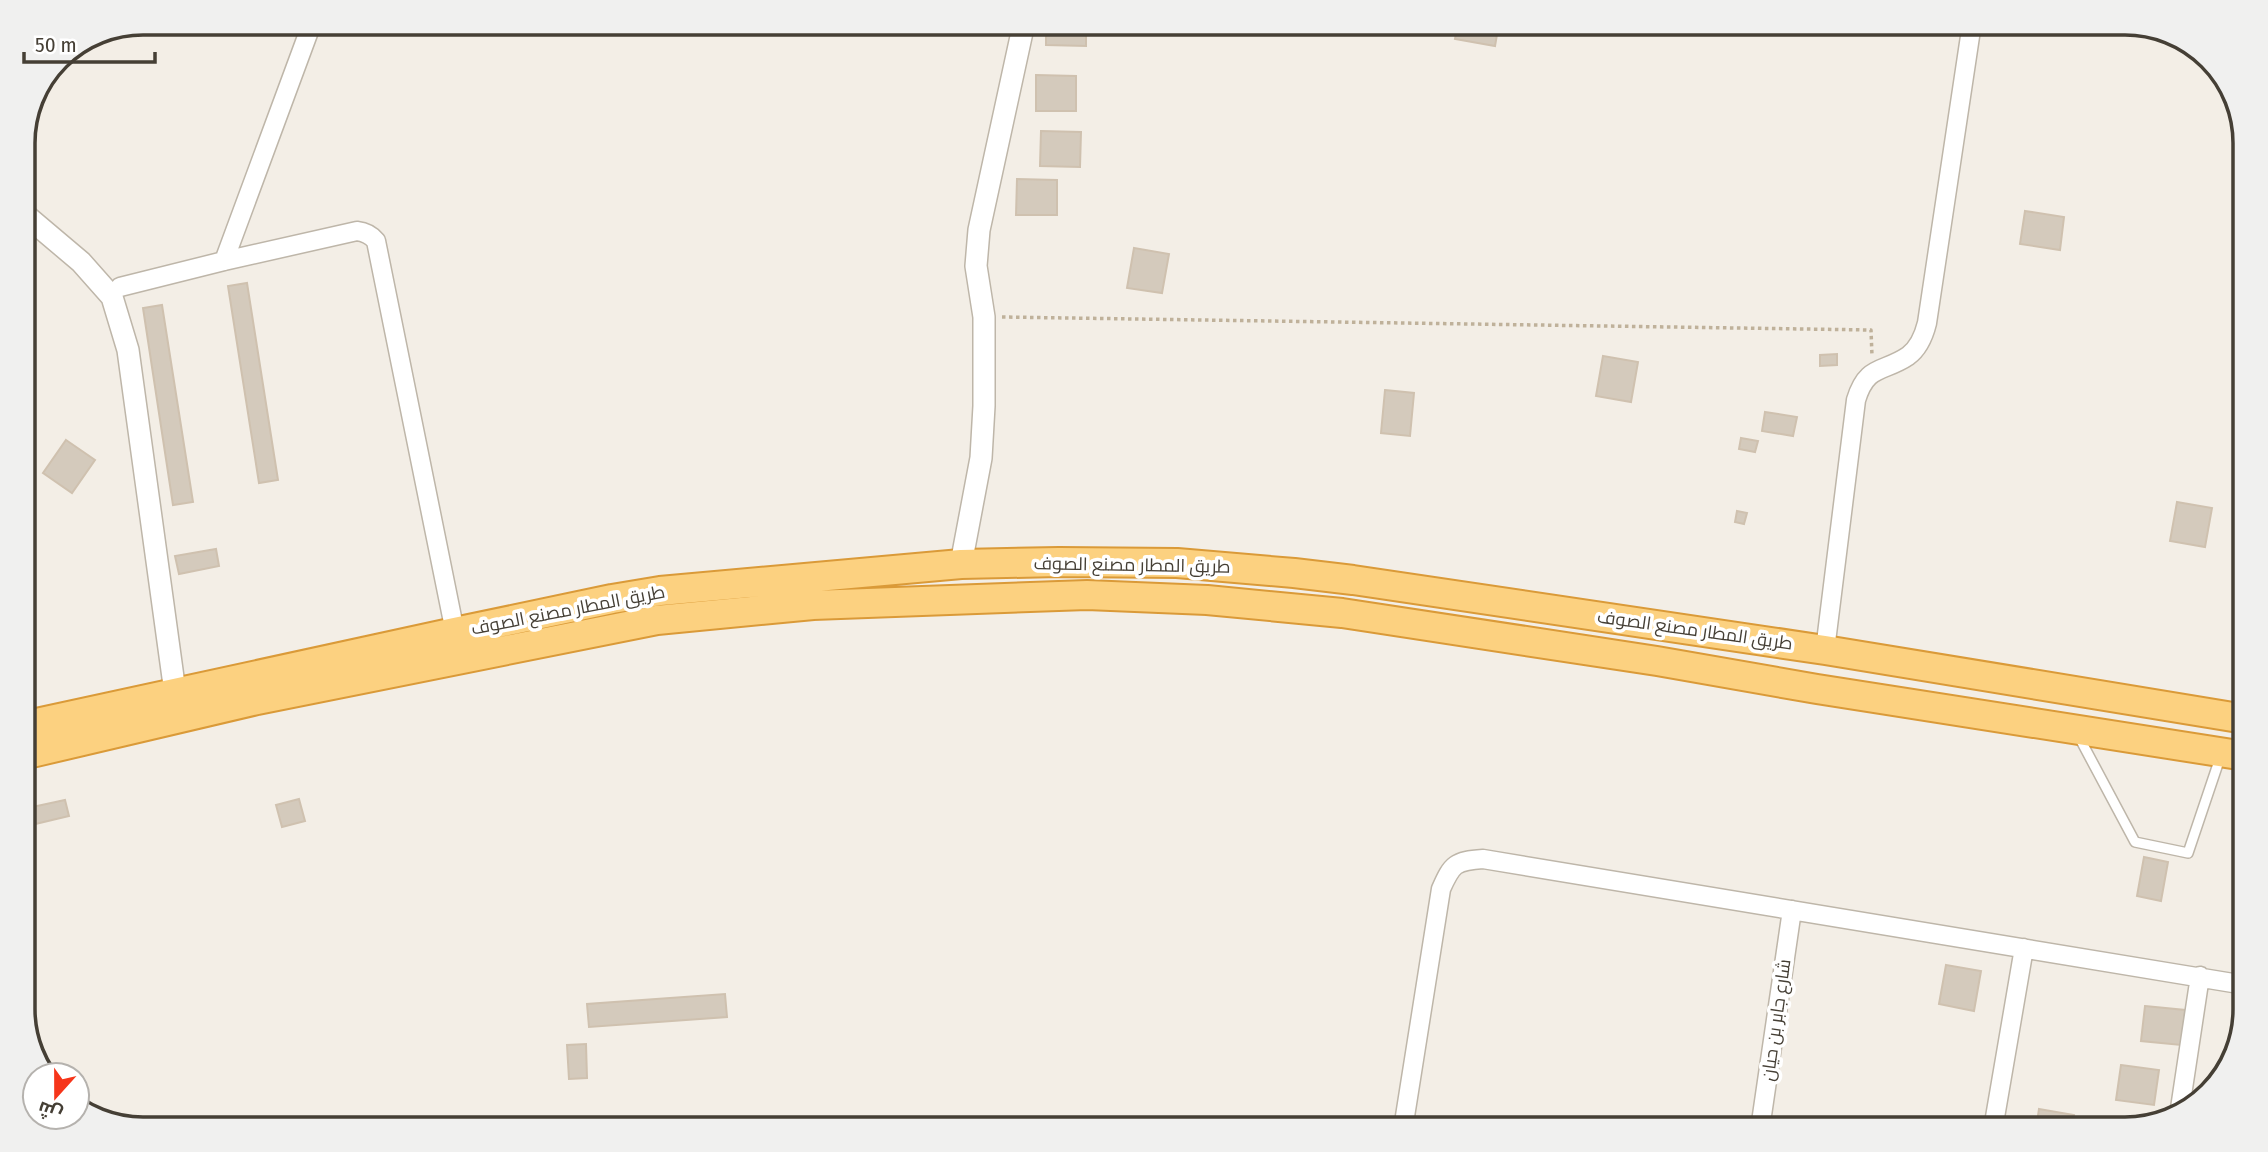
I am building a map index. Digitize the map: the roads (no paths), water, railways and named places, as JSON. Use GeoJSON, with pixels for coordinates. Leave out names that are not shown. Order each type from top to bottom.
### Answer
{"type":"FeatureCollection","features":[{"type":"Feature","properties":{"kind":"highway","name":"طريق المطار مصنع الصوف"},"geometry":{"type":"LineString","coordinates":[[35,752],[454,632],[611,599],[660,591],[961,564],[1118,561],[1283,572],[1825,650],[2233,717]]}},
{"type":"Feature","properties":{"kind":"highway","name":"طريق المطار مصنع الصوف"},"geometry":{"type":"LineString","coordinates":[[35,723],[175,692],[254,688],[657,620],[813,605],[1087,596],[1207,600],[1342,612],[2233,754]]}},
{"type":"Feature","properties":{"kind":"highway"},"geometry":{"type":"LineString","coordinates":[[2161,743],[2165,706]]}},
{"type":"Feature","properties":{"kind":"street"},"geometry":{"type":"LineString","coordinates":[[224,261],[308,35]]}},
{"type":"Feature","properties":{"kind":"street"},"geometry":{"type":"LineString","coordinates":[[961,564],[981,458],[985,380],[984,317],[976,266],[979,230],[1021,35]]}},
{"type":"Feature","properties":{"kind":"street"},"geometry":{"type":"LineString","coordinates":[[1825,650],[1856,400],[1860,387],[1872,372],[1909,355],[1922,340],[1927,323],[1970,35]]}},
{"type":"Feature","properties":{"kind":"street"},"geometry":{"type":"LineString","coordinates":[[35,223],[81,262],[112,297],[118,313],[128,350],[175,692]]}},
{"type":"Feature","properties":{"kind":"street"},"geometry":{"type":"LineString","coordinates":[[120,288],[357,231],[365,232],[376,241],[454,632]]}},
{"type":"Feature","properties":{"kind":"street"},"geometry":{"type":"LineString","coordinates":[[1405,1117],[1441,889],[1455,864],[1483,859],[2233,983]]}},
{"type":"Feature","properties":{"kind":"street","name":"شارع جابر بن حيان"},"geometry":{"type":"LineString","coordinates":[[1762,1117],[1792,910]]}},
{"type":"Feature","properties":{"kind":"street"},"geometry":{"type":"LineString","coordinates":[[1995,1117],[2024,948]]}},
{"type":"Feature","properties":{"kind":"street"},"geometry":{"type":"LineString","coordinates":[[2181,1101],[2200,976]]}},
{"type":"Feature","properties":{"kind":"lane"},"geometry":{"type":"LineString","coordinates":[[2075,729],[2134,842],[2188,853],[2233,756]]}}]}
